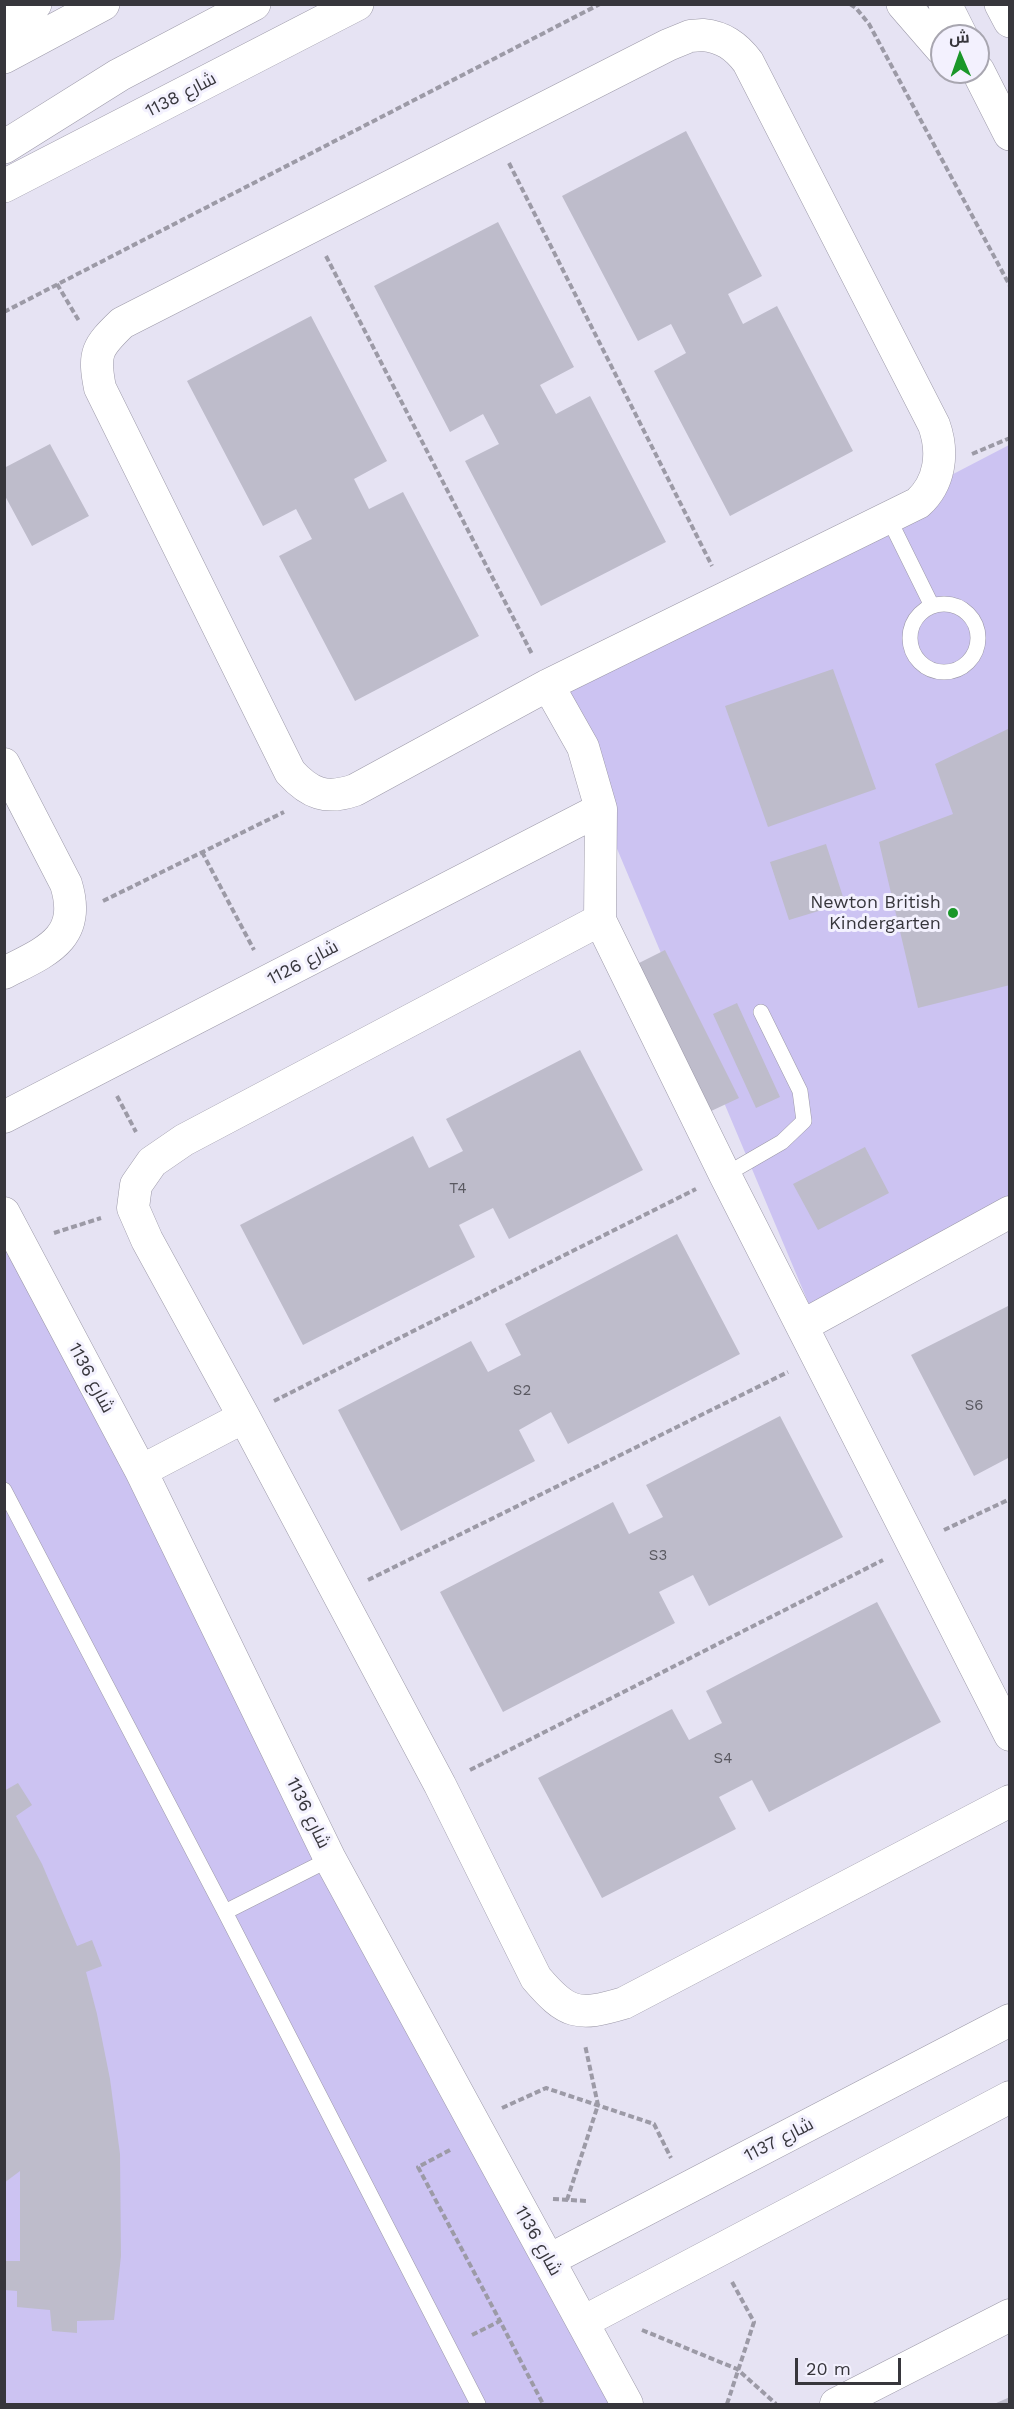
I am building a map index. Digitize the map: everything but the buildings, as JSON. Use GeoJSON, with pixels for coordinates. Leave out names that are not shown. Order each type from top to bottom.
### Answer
{"type":"FeatureCollection","features":[{"type":"Feature","properties":{"kind":"street"},"geometry":{"type":"LineString","coordinates":[[4,22],[35,4]]}},
{"type":"Feature","properties":{"kind":"street"},"geometry":{"type":"LineString","coordinates":[[4,57],[104,4]]}},
{"type":"Feature","properties":{"kind":"street"},"geometry":{"type":"LineString","coordinates":[[4,147],[119,75],[254,4]]}},
{"type":"Feature","properties":{"kind":"street","name":"شارع 1138"},"geometry":{"type":"LineString","coordinates":[[4,186],[357,4]]}},
{"type":"Feature","properties":{"kind":"street"},"geometry":{"type":"LineString","coordinates":[[903,4],[930,35]]}},
{"type":"Feature","properties":{"kind":"street"},"geometry":{"type":"LineString","coordinates":[[945,4],[955,24]]}},
{"type":"Feature","properties":{"kind":"street"},"geometry":{"type":"LineString","coordinates":[[1001,4],[1010,21]]}},
{"type":"Feature","properties":{"kind":"street"},"geometry":{"type":"LineString","coordinates":[[690,36],[715,36],[734,46],[748,62],[929,414],[938,437],[938,468],[928,494],[918,503],[549,685],[355,790],[341,794],[321,794],[307,789],[290,772],[100,388],[96,367],[97,353],[109,335],[122,323],[494,133],[690,36]]}},
{"type":"Feature","properties":{"kind":"street"},"geometry":{"type":"LineString","coordinates":[[973,84],[1004,122]]}},
{"type":"Feature","properties":{"kind":"street"},"geometry":{"type":"LineString","coordinates":[[985,84],[1004,122]]}},
{"type":"Feature","properties":{"kind":"street"},"geometry":{"type":"LineString","coordinates":[[549,685],[584,747],[601,809],[600,920],[725,1174],[1010,1735]]}},
{"type":"Feature","properties":{"kind":"street"},"geometry":{"type":"LineString","coordinates":[[4,764],[66,884],[71,905],[70,917],[55,945],[4,973]]}},
{"type":"Feature","properties":{"kind":"street","name":"شارع 1126"},"geometry":{"type":"LineString","coordinates":[[4,1118],[601,809]]}},
{"type":"Feature","properties":{"kind":"street"},"geometry":{"type":"LineString","coordinates":[[600,920],[184,1140],[152,1162],[136,1185],[133,1208],[147,1240],[440,1785],[536,1978],[555,2000],[578,2012],[601,2010],[624,2004],[1010,1801]]}},
{"type":"Feature","properties":{"kind":"street"},"geometry":{"type":"LineString","coordinates":[[802,1326],[1010,1212]]}},
{"type":"Feature","properties":{"kind":"street","name":"شارع 1136"},"geometry":{"type":"LineString","coordinates":[[4,1213],[141,1471],[330,1859],[549,2260],[593,2316],[627,2404]]}},
{"type":"Feature","properties":{"kind":"street"},"geometry":{"type":"LineString","coordinates":[[141,1471],[244,1417]]}},
{"type":"Feature","properties":{"kind":"street","name":"شارع 1137"},"geometry":{"type":"LineString","coordinates":[[549,2260],[1010,2020]]}},
{"type":"Feature","properties":{"kind":"street"},"geometry":{"type":"LineString","coordinates":[[593,2316],[1010,2097]]}},
{"type":"Feature","properties":{"kind":"street"},"geometry":{"type":"LineString","coordinates":[[836,2404],[1010,2315]]}},
{"type":"Feature","properties":{"kind":"lane"},"geometry":{"type":"LineString","coordinates":[[888,517],[933,606]]}},
{"type":"Feature","properties":{"kind":"lane"},"geometry":{"type":"LineString","coordinates":[[946,604],[959,607],[969,615],[976,627],[978,640],[975,653],[967,664],[955,670],[942,673],[929,669],[918,661],[911,650],[909,636],[913,623],[921,613],[933,606],[946,604]]}},
{"type":"Feature","properties":{"kind":"lane"},"geometry":{"type":"LineString","coordinates":[[725,1174],[782,1142],[804,1121],[800,1091],[761,1012]]}},
{"type":"Feature","properties":{"kind":"lane"},"geometry":{"type":"LineString","coordinates":[[4,1491],[225,1912],[478,2404]]}},
{"type":"Feature","properties":{"kind":"lane"},"geometry":{"type":"LineString","coordinates":[[225,1912],[330,1859]]}},
{"type":"Feature","properties":{"kind":"path"},"geometry":{"type":"LineString","coordinates":[[4,312],[600,4]]}},
{"type":"Feature","properties":{"kind":"path"},"geometry":{"type":"LineString","coordinates":[[850,4],[869,24],[1010,286]]}},
{"type":"Feature","properties":{"kind":"path"},"geometry":{"type":"LineString","coordinates":[[494,133],[727,596]]}},
{"type":"Feature","properties":{"kind":"path"},"geometry":{"type":"LineString","coordinates":[[311,226],[549,685]]}},
{"type":"Feature","properties":{"kind":"path"},"geometry":{"type":"LineString","coordinates":[[70,917],[321,794]]}},
{"type":"Feature","properties":{"kind":"path"},"geometry":{"type":"LineString","coordinates":[[202,852],[270,979]]}},
{"type":"Feature","properties":{"kind":"path"},"geometry":{"type":"LineString","coordinates":[[102,1067],[152,1162]]}},
{"type":"Feature","properties":{"kind":"path"},"geometry":{"type":"LineString","coordinates":[[244,1417],[725,1174]]}},
{"type":"Feature","properties":{"kind":"path"},"geometry":{"type":"LineString","coordinates":[[20,1244],[133,1208]]}},
{"type":"Feature","properties":{"kind":"path"},"geometry":{"type":"LineString","coordinates":[[338,1595],[818,1357]]}},
{"type":"Feature","properties":{"kind":"path"},"geometry":{"type":"LineString","coordinates":[[440,1785],[913,1545],[1010,1499]]}},
{"type":"Feature","properties":{"kind":"path"},"geometry":{"type":"LineString","coordinates":[[567,2200],[598,2106],[578,2012]]}},
{"type":"Feature","properties":{"kind":"path"},"geometry":{"type":"LineString","coordinates":[[543,2404],[418,2167],[480,2134],[488,2115],[546,2088],[654,2124],[674,2164]]}},
{"type":"Feature","properties":{"kind":"path"},"geometry":{"type":"LineString","coordinates":[[593,2316],[654,2336],[737,2369],[776,2404]]}},
{"type":"Feature","properties":{"kind":"path"},"geometry":{"type":"LineString","coordinates":[[448,2347],[500,2321]]}},
{"type":"Feature","properties":{"kind":"shaded area"},"geometry":{"type":"Polygon","coordinates":[[[1009,445],[1009,1211],[811,1309],[548,685],[1009,445]]]}},
{"type":"Feature","properties":{"kind":"shaded area"},"geometry":{"type":"Polygon","coordinates":[[[5,1209],[631,2404],[5,2404],[5,1209]]]}},
{"type":"Feature","properties":{"kind":"place","name":"Newton British Kindergarten"},"geometry":{"type":"Point","coordinates":[953,913]}}]}
